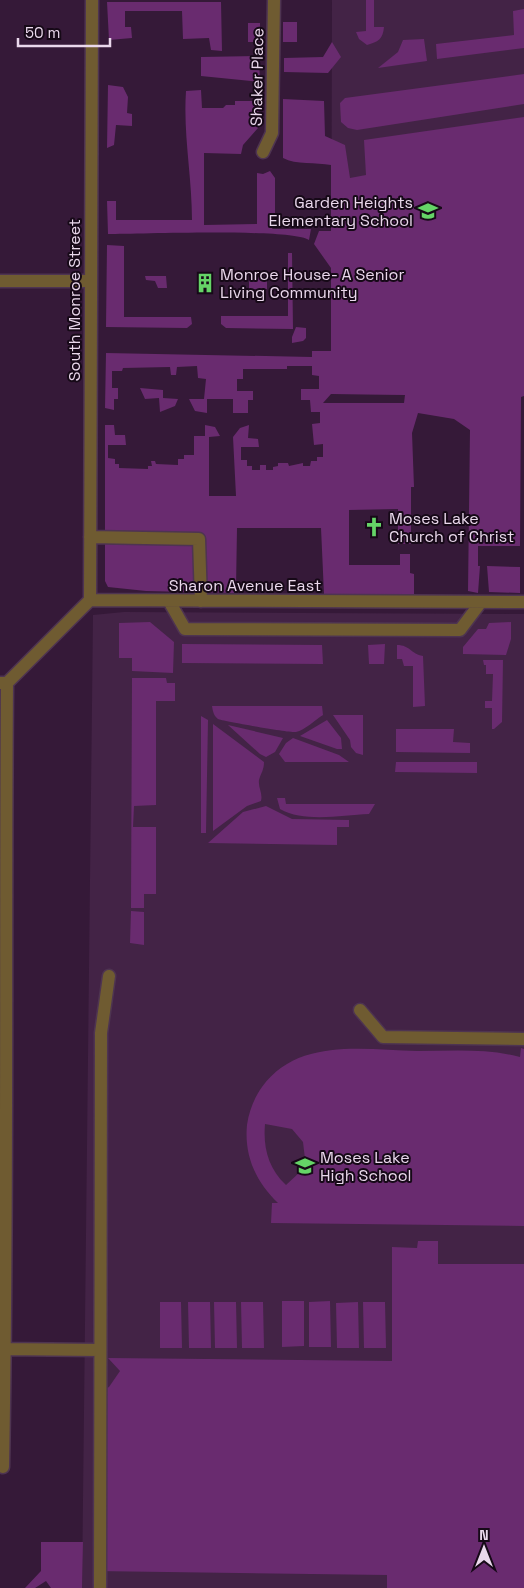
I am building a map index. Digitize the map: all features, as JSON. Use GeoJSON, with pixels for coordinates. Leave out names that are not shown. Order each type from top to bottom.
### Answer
{"type":"FeatureCollection","features":[{"type":"Feature","properties":{"kind":"street","name":"South Monroe Street"},"geometry":{"type":"LineString","coordinates":[[90,600],[92,0]]}},
{"type":"Feature","properties":{"kind":"street","name":"Shaker Place"},"geometry":{"type":"LineString","coordinates":[[263,152],[272,133],[274,0]]}},
{"type":"Feature","properties":{"kind":"street"},"geometry":{"type":"LineString","coordinates":[[0,281],[90,281]]}},
{"type":"Feature","properties":{"kind":"street"},"geometry":{"type":"LineString","coordinates":[[90,537],[199,539],[201,601]]}},
{"type":"Feature","properties":{"kind":"street"},"geometry":{"type":"LineString","coordinates":[[3,1466],[3,683],[90,600]]}},
{"type":"Feature","properties":{"kind":"street","name":"Sharon Avenue East"},"geometry":{"type":"LineString","coordinates":[[90,600],[524,602]]}},
{"type":"Feature","properties":{"kind":"street"},"geometry":{"type":"LineString","coordinates":[[169,601],[184,628],[460,630],[481,602]]}},
{"type":"Feature","properties":{"kind":"street"},"geometry":{"type":"LineString","coordinates":[[100,1588],[101,1033],[109,976]]}},
{"type":"Feature","properties":{"kind":"street"},"geometry":{"type":"LineString","coordinates":[[360,1010],[383,1037],[524,1039]]}},
{"type":"Feature","properties":{"kind":"street"},"geometry":{"type":"LineString","coordinates":[[2,1349],[100,1350]]}},
{"type":"Feature","properties":{"kind":"shaded area","name":"Garden Heights Elementary School"},"geometry":{"type":"Polygon","coordinates":[[[332,0],[524,0],[524,396],[331,394],[332,0]]]}},
{"type":"Feature","properties":{"kind":"shaded area"},"geometry":{"type":"Polygon","coordinates":[[[366,0],[374,0],[374,27],[384,27],[379,39],[367,45],[359,39],[356,32],[366,31],[366,0]]]}},
{"type":"Feature","properties":{"kind":"shaded area"},"geometry":{"type":"Polygon","coordinates":[[[107,2],[221,2],[222,51],[211,50],[209,38],[183,39],[182,11],[125,11],[125,27],[131,27],[132,38],[109,40],[107,2]]]}},
{"type":"Feature","properties":{"kind":"shaded area"},"geometry":{"type":"Polygon","coordinates":[[[524,9],[524,48],[437,59],[436,44],[514,35],[513,11],[524,9]]]}},
{"type":"Feature","properties":{"kind":"shaded area"},"geometry":{"type":"Polygon","coordinates":[[[283,22],[297,22],[297,42],[283,42],[283,22]]]}},
{"type":"Feature","properties":{"kind":"shaded area"},"geometry":{"type":"Polygon","coordinates":[[[248,23],[260,23],[260,42],[248,42],[248,23]]]}},
{"type":"Feature","properties":{"kind":"shaded area"},"geometry":{"type":"Polygon","coordinates":[[[424,39],[427,61],[378,68],[398,52],[403,40],[424,39]]]}},
{"type":"Feature","properties":{"kind":"shaded area"},"geometry":{"type":"Polygon","coordinates":[[[332,42],[341,57],[328,73],[284,72],[284,58],[323,57],[332,42]]]}},
{"type":"Feature","properties":{"kind":"shaded area"},"geometry":{"type":"Polygon","coordinates":[[[259,56],[260,82],[201,76],[201,57],[259,56]]]}},
{"type":"Feature","properties":{"kind":"shaded area"},"geometry":{"type":"Polygon","coordinates":[[[524,74],[524,104],[357,130],[348,128],[341,122],[340,103],[345,98],[524,74]]]}},
{"type":"Feature","properties":{"kind":"shaded area"},"geometry":{"type":"Polygon","coordinates":[[[108,85],[123,87],[128,97],[127,113],[132,114],[132,126],[116,125],[114,145],[107,148],[108,85]]]}},
{"type":"Feature","properties":{"kind":"shaded area"},"geometry":{"type":"Polygon","coordinates":[[[201,90],[202,108],[223,108],[226,105],[235,105],[235,101],[259,101],[258,128],[243,145],[241,154],[204,153],[204,225],[257,224],[257,173],[263,174],[270,171],[275,178],[275,224],[272,229],[311,229],[309,240],[296,236],[245,233],[108,234],[107,201],[116,201],[116,220],[192,220],[185,107],[186,91],[201,90]]]}},
{"type":"Feature","properties":{"kind":"shaded area"},"geometry":{"type":"Polygon","coordinates":[[[283,99],[324,101],[325,136],[345,145],[350,178],[366,175],[364,140],[524,117],[524,396],[521,397],[520,546],[478,546],[478,566],[480,566],[478,593],[468,591],[470,430],[454,419],[418,413],[412,433],[414,487],[411,487],[411,544],[398,544],[398,509],[349,510],[349,565],[400,565],[400,554],[410,554],[410,573],[414,574],[414,595],[324,594],[321,528],[237,528],[236,588],[234,593],[146,591],[108,587],[105,581],[105,425],[114,425],[115,435],[125,435],[126,445],[108,445],[108,458],[115,459],[115,464],[119,464],[119,468],[148,469],[148,466],[152,466],[151,461],[155,461],[156,464],[178,465],[178,459],[184,459],[184,455],[194,455],[194,436],[205,436],[205,425],[215,427],[220,436],[209,437],[209,496],[236,496],[233,437],[240,428],[249,425],[248,438],[258,439],[259,447],[241,447],[241,460],[247,460],[247,466],[252,466],[252,470],[260,470],[260,465],[266,465],[266,470],[273,470],[273,467],[278,466],[278,463],[288,463],[289,466],[303,463],[303,466],[310,466],[311,461],[317,461],[317,457],[323,457],[323,444],[314,445],[312,424],[320,423],[320,412],[311,412],[310,400],[301,400],[301,389],[319,389],[319,376],[312,375],[312,366],[287,366],[287,369],[243,369],[243,379],[237,379],[237,391],[253,391],[253,400],[248,400],[248,413],[233,413],[233,399],[207,399],[207,413],[195,411],[189,399],[204,399],[206,379],[198,378],[197,366],[177,367],[176,375],[171,375],[170,367],[123,368],[122,371],[112,371],[112,388],[118,388],[118,399],[114,399],[114,410],[105,408],[106,353],[312,357],[312,351],[331,351],[331,268],[314,244],[319,231],[331,231],[331,165],[294,162],[283,158],[283,99]],[[331,394],[323,403],[404,403],[405,395],[331,394]]]}},
{"type":"Feature","properties":{"kind":"shaded area"},"geometry":{"type":"Polygon","coordinates":[[[107,245],[124,246],[124,317],[191,317],[192,324],[187,328],[106,327],[107,245]]]}},
{"type":"Feature","properties":{"kind":"shaded area"},"geometry":{"type":"Polygon","coordinates":[[[288,253],[292,253],[293,329],[226,328],[221,324],[221,316],[288,316],[288,253]]]}},
{"type":"Feature","properties":{"kind":"shaded area"},"geometry":{"type":"Polygon","coordinates":[[[145,276],[166,276],[167,288],[158,288],[155,281],[146,280],[145,276]]]}},
{"type":"Feature","properties":{"kind":"shaded area"},"geometry":{"type":"Polygon","coordinates":[[[249,277],[267,277],[267,289],[249,289],[249,277]]]}},
{"type":"Feature","properties":{"kind":"shaded area"},"geometry":{"type":"Polygon","coordinates":[[[296,327],[306,328],[306,338],[303,341],[292,343],[292,337],[296,327]]]}},
{"type":"Feature","properties":{"kind":"shaded area"},"geometry":{"type":"Polygon","coordinates":[[[140,388],[163,390],[163,398],[178,399],[175,406],[160,412],[159,398],[145,399],[140,388]]]}},
{"type":"Feature","properties":{"kind":"shaded area"},"geometry":{"type":"Polygon","coordinates":[[[487,566],[520,567],[520,593],[489,592],[487,566]]]}},
{"type":"Feature","properties":{"kind":"shaded area","name":"Moses Lake High School"},"geometry":{"type":"Polygon","coordinates":[[[124,612],[524,614],[524,1588],[82,1588],[93,615],[124,612]]]}},
{"type":"Feature","properties":{"kind":"shaded area"},"geometry":{"type":"Polygon","coordinates":[[[150,622],[174,642],[173,673],[132,671],[132,658],[119,658],[119,623],[150,622]]]}},
{"type":"Feature","properties":{"kind":"shaded area"},"geometry":{"type":"Polygon","coordinates":[[[511,622],[511,639],[506,655],[463,654],[463,647],[478,629],[486,629],[489,623],[511,622]]]}},
{"type":"Feature","properties":{"kind":"shaded area"},"geometry":{"type":"Polygon","coordinates":[[[182,644],[322,645],[323,664],[182,663],[182,644]]]}},
{"type":"Feature","properties":{"kind":"shaded area"},"geometry":{"type":"Polygon","coordinates":[[[385,644],[384,664],[369,664],[368,645],[385,644]]]}},
{"type":"Feature","properties":{"kind":"shaded area"},"geometry":{"type":"Polygon","coordinates":[[[397,645],[405,646],[423,656],[425,706],[413,707],[413,666],[404,666],[402,659],[397,659],[397,645]]]}},
{"type":"Feature","properties":{"kind":"shaded area"},"geometry":{"type":"Polygon","coordinates":[[[483,660],[503,660],[502,722],[494,729],[492,729],[492,708],[485,708],[485,701],[492,701],[493,674],[486,674],[486,665],[484,665],[483,660]]]}},
{"type":"Feature","properties":{"kind":"shaded area"},"geometry":{"type":"Polygon","coordinates":[[[132,678],[166,678],[167,683],[175,683],[175,701],[156,701],[156,805],[134,806],[133,827],[156,827],[156,894],[144,894],[144,908],[131,908],[132,678]]]}},
{"type":"Feature","properties":{"kind":"shaded area"},"geometry":{"type":"Polygon","coordinates":[[[212,706],[322,706],[323,715],[303,729],[291,732],[218,719],[214,714],[212,706]]]}},
{"type":"Feature","properties":{"kind":"shaded area"},"geometry":{"type":"Polygon","coordinates":[[[333,715],[363,715],[363,755],[356,753],[351,747],[350,740],[333,715]]]}},
{"type":"Feature","properties":{"kind":"shaded area"},"geometry":{"type":"Polygon","coordinates":[[[201,716],[208,720],[206,833],[201,833],[201,716]]]}},
{"type":"Feature","properties":{"kind":"shaded area"},"geometry":{"type":"Polygon","coordinates":[[[327,720],[341,738],[342,749],[300,736],[327,720]]]}},
{"type":"Feature","properties":{"kind":"shaded area"},"geometry":{"type":"Polygon","coordinates":[[[213,724],[264,762],[259,780],[261,801],[247,806],[213,831],[213,724]]]}},
{"type":"Feature","properties":{"kind":"shaded area"},"geometry":{"type":"Polygon","coordinates":[[[228,725],[283,738],[275,752],[266,757],[260,754],[228,725]]]}},
{"type":"Feature","properties":{"kind":"shaded area"},"geometry":{"type":"Polygon","coordinates":[[[396,729],[454,729],[453,742],[470,743],[470,753],[396,752],[396,729]]]}},
{"type":"Feature","properties":{"kind":"shaded area"},"geometry":{"type":"Polygon","coordinates":[[[293,738],[339,755],[349,762],[285,762],[279,754],[286,743],[293,738]]]}},
{"type":"Feature","properties":{"kind":"shaded area"},"geometry":{"type":"Polygon","coordinates":[[[396,762],[477,762],[477,773],[395,772],[396,762]]]}},
{"type":"Feature","properties":{"kind":"shaded area"},"geometry":{"type":"Polygon","coordinates":[[[277,798],[285,798],[286,804],[375,804],[369,814],[312,817],[301,816],[280,809],[277,798]]]}},
{"type":"Feature","properties":{"kind":"shaded area"},"geometry":{"type":"Polygon","coordinates":[[[266,806],[292,819],[349,820],[349,827],[337,827],[337,845],[208,843],[243,812],[266,806]]]}},
{"type":"Feature","properties":{"kind":"shaded area"},"geometry":{"type":"Polygon","coordinates":[[[131,911],[144,912],[144,945],[130,943],[131,911]]]}},
{"type":"Feature","properties":{"kind":"shaded area"},"geometry":{"type":"Polygon","coordinates":[[[521,1048],[524,1049],[524,1226],[271,1223],[272,1203],[278,1203],[263,1186],[253,1168],[247,1147],[247,1125],[251,1110],[262,1087],[277,1071],[294,1060],[313,1053],[334,1050],[469,1051],[495,1052],[520,1057],[521,1048]],[[265,1124],[265,1141],[268,1157],[275,1172],[286,1185],[300,1172],[305,1159],[303,1142],[292,1129],[265,1124]]]}},
{"type":"Feature","properties":{"kind":"shaded area"},"geometry":{"type":"Polygon","coordinates":[[[418,1241],[438,1241],[438,1264],[524,1264],[524,1588],[387,1588],[387,1575],[94,1571],[97,1393],[109,1387],[120,1371],[108,1358],[392,1361],[392,1247],[417,1248],[418,1241]]]}},
{"type":"Feature","properties":{"kind":"shaded area"},"geometry":{"type":"Polygon","coordinates":[[[282,1301],[304,1301],[304,1346],[282,1347],[282,1301]]]}},
{"type":"Feature","properties":{"kind":"shaded area"},"geometry":{"type":"Polygon","coordinates":[[[330,1301],[331,1347],[309,1347],[309,1302],[330,1301]]]}},
{"type":"Feature","properties":{"kind":"shaded area"},"geometry":{"type":"Polygon","coordinates":[[[160,1302],[181,1302],[182,1348],[160,1348],[160,1302]]]}},
{"type":"Feature","properties":{"kind":"shaded area"},"geometry":{"type":"Polygon","coordinates":[[[188,1302],[210,1302],[211,1348],[189,1348],[188,1302]]]}},
{"type":"Feature","properties":{"kind":"shaded area"},"geometry":{"type":"Polygon","coordinates":[[[214,1302],[236,1302],[237,1348],[215,1348],[214,1302]]]}},
{"type":"Feature","properties":{"kind":"shaded area"},"geometry":{"type":"Polygon","coordinates":[[[241,1302],[263,1302],[264,1348],[242,1348],[241,1302]]]}},
{"type":"Feature","properties":{"kind":"shaded area"},"geometry":{"type":"Polygon","coordinates":[[[358,1302],[359,1348],[337,1348],[336,1303],[358,1302]]]}},
{"type":"Feature","properties":{"kind":"shaded area"},"geometry":{"type":"Polygon","coordinates":[[[363,1302],[385,1302],[386,1348],[364,1348],[363,1302]]]}},
{"type":"Feature","properties":{"kind":"shaded area"},"geometry":{"type":"Polygon","coordinates":[[[41,1542],[83,1542],[82,1588],[51,1588],[46,1581],[35,1588],[25,1588],[41,1571],[41,1542]]]}},
{"type":"Feature","properties":{"kind":"place","name":"Garden Heights Elementary School"},"geometry":{"type":"Point","coordinates":[428,211]}},
{"type":"Feature","properties":{"kind":"place","name":"Monroe House- A Senior Living Community"},"geometry":{"type":"Point","coordinates":[205,283]}},
{"type":"Feature","properties":{"kind":"place","name":"Moses Lake Church of Christ"},"geometry":{"type":"Point","coordinates":[374,527]}},
{"type":"Feature","properties":{"kind":"place","name":"Moses Lake High School"},"geometry":{"type":"Point","coordinates":[305,1166]}}]}
